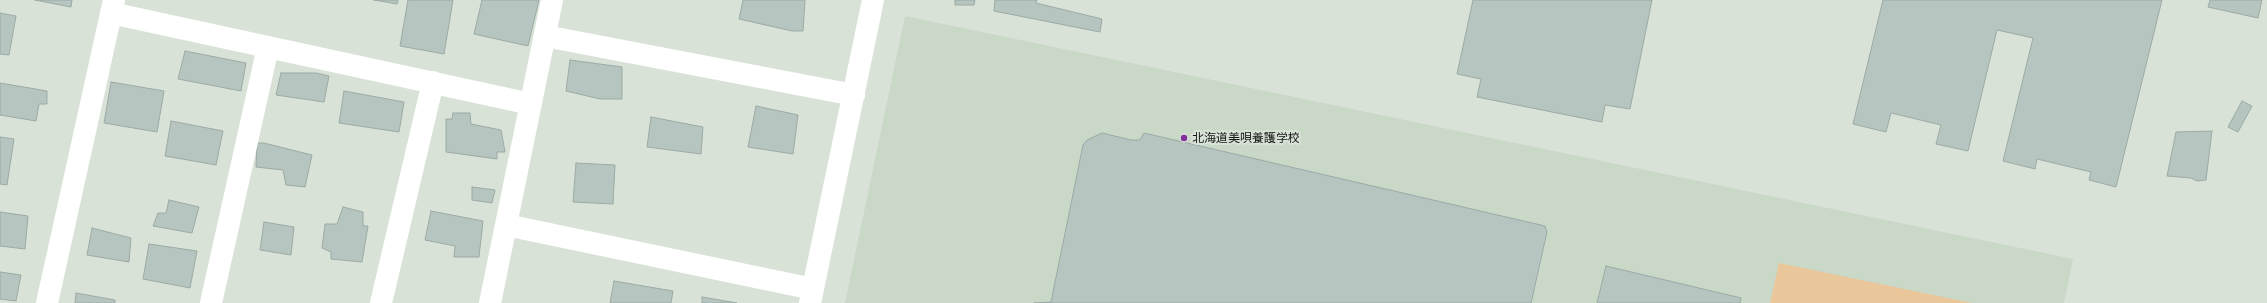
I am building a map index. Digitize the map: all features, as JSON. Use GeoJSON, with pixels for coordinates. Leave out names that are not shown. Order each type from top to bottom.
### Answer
{"type":"FeatureCollection","features":[{"type":"Feature","properties":{"kind":"street"},"geometry":{"type":"LineString","coordinates":[[490,303],[552,0]]}},
{"type":"Feature","properties":{"kind":"street"},"geometry":{"type":"LineString","coordinates":[[506,224],[811,296],[874,0]]}},
{"type":"Feature","properties":{"kind":"street"},"geometry":{"type":"LineString","coordinates":[[47,303],[112,7],[268,47],[531,104]]}},
{"type":"Feature","properties":{"kind":"street"},"geometry":{"type":"LineString","coordinates":[[545,36],[854,95]]}},
{"type":"Feature","properties":{"kind":"street"},"geometry":{"type":"LineString","coordinates":[[211,303],[268,47]]}},
{"type":"Feature","properties":{"kind":"street"},"geometry":{"type":"LineString","coordinates":[[381,303],[433,82]]}},
{"type":"Feature","properties":{"kind":"shaded area","name":"北海道美唄養護学校"},"geometry":{"type":"Polygon","coordinates":[[[905,16],[2073,259],[2064,303],[845,303],[905,16]]]}},
{"type":"Feature","properties":{"kind":"shaded area"},"geometry":{"type":"Polygon","coordinates":[[[1779,263],[1972,303],[1770,303],[1779,263]]]}},
{"type":"Feature","properties":{"kind":"building"},"geometry":{"type":"Polygon","coordinates":[[[35,0],[72,0],[71,7],[35,0]]]}},
{"type":"Feature","properties":{"kind":"building"},"geometry":{"type":"Polygon","coordinates":[[[374,0],[398,0],[397,4],[374,0]]]}},
{"type":"Feature","properties":{"kind":"building"},"geometry":{"type":"Polygon","coordinates":[[[408,0],[453,0],[444,54],[400,46],[408,0]]]}},
{"type":"Feature","properties":{"kind":"building"},"geometry":{"type":"Polygon","coordinates":[[[482,0],[539,0],[528,46],[474,34],[482,0]]]}},
{"type":"Feature","properties":{"kind":"building"},"geometry":{"type":"Polygon","coordinates":[[[743,0],[805,0],[803,31],[792,31],[739,19],[743,0]]]}},
{"type":"Feature","properties":{"kind":"building"},"geometry":{"type":"Polygon","coordinates":[[[955,0],[975,0],[974,5],[955,5],[955,0]]]}},
{"type":"Feature","properties":{"kind":"building"},"geometry":{"type":"Polygon","coordinates":[[[995,0],[1037,0],[1036,3],[1102,19],[1100,32],[994,11],[995,0]]]}},
{"type":"Feature","properties":{"kind":"building"},"geometry":{"type":"Polygon","coordinates":[[[1473,0],[1652,0],[1630,109],[1605,105],[1602,122],[1477,97],[1481,79],[1457,74],[1473,0]]]}},
{"type":"Feature","properties":{"kind":"building"},"geometry":{"type":"Polygon","coordinates":[[[1883,0],[2162,0],[2116,187],[2089,180],[2091,172],[2037,159],[2035,169],[2003,161],[2033,38],[1997,30],[1968,151],[1936,144],[1941,125],[1891,113],[1886,132],[1853,124],[1883,0]]]}},
{"type":"Feature","properties":{"kind":"building"},"geometry":{"type":"Polygon","coordinates":[[[2210,0],[2262,0],[2258,18],[2208,7],[2210,0]]]}},
{"type":"Feature","properties":{"kind":"building"},"geometry":{"type":"Polygon","coordinates":[[[0,13],[16,16],[9,55],[0,54],[0,13]]]}},
{"type":"Feature","properties":{"kind":"building"},"geometry":{"type":"Polygon","coordinates":[[[185,51],[246,63],[241,91],[178,79],[185,51]]]}},
{"type":"Feature","properties":{"kind":"building"},"geometry":{"type":"Polygon","coordinates":[[[570,60],[622,67],[622,99],[600,99],[566,91],[570,60]]]}},
{"type":"Feature","properties":{"kind":"building"},"geometry":{"type":"Polygon","coordinates":[[[281,73],[316,73],[329,76],[324,102],[276,95],[281,73]]]}},
{"type":"Feature","properties":{"kind":"building"},"geometry":{"type":"Polygon","coordinates":[[[111,82],[164,91],[157,132],[104,123],[111,82]]]}},
{"type":"Feature","properties":{"kind":"building"},"geometry":{"type":"Polygon","coordinates":[[[0,83],[47,91],[47,104],[39,104],[36,121],[0,115],[0,83]]]}},
{"type":"Feature","properties":{"kind":"building"},"geometry":{"type":"Polygon","coordinates":[[[344,91],[404,102],[399,132],[339,123],[344,91]]]}},
{"type":"Feature","properties":{"kind":"building"},"geometry":{"type":"Polygon","coordinates":[[[2242,101],[2252,106],[2238,132],[2228,127],[2242,101]]]}},
{"type":"Feature","properties":{"kind":"building"},"geometry":{"type":"Polygon","coordinates":[[[756,106],[798,115],[793,154],[748,147],[756,106]]]}},
{"type":"Feature","properties":{"kind":"building"},"geometry":{"type":"Polygon","coordinates":[[[453,113],[470,113],[471,124],[501,130],[505,152],[497,152],[497,159],[446,152],[446,119],[452,119],[453,113]]]}},
{"type":"Feature","properties":{"kind":"building"},"geometry":{"type":"Polygon","coordinates":[[[651,117],[703,127],[701,154],[647,147],[651,117]]]}},
{"type":"Feature","properties":{"kind":"building"},"geometry":{"type":"Polygon","coordinates":[[[171,121],[223,131],[216,165],[165,156],[171,121]]]}},
{"type":"Feature","properties":{"kind":"building"},"geometry":{"type":"Polygon","coordinates":[[[2212,131],[2206,180],[2197,181],[2191,178],[2167,176],[2176,132],[2212,131]]]}},
{"type":"Feature","properties":{"kind":"building"},"geometry":{"type":"Polygon","coordinates":[[[1102,133],[1131,140],[1140,140],[1144,133],[1545,226],[1547,232],[1531,303],[1034,303],[1051,302],[1083,145],[1087,140],[1102,133]]]}},
{"type":"Feature","properties":{"kind":"building"},"geometry":{"type":"Polygon","coordinates":[[[0,137],[14,139],[7,185],[0,184],[0,137]]]}},
{"type":"Feature","properties":{"kind":"building"},"geometry":{"type":"Polygon","coordinates":[[[257,143],[264,143],[312,155],[305,187],[286,185],[283,170],[256,167],[257,143]]]}},
{"type":"Feature","properties":{"kind":"building"},"geometry":{"type":"Polygon","coordinates":[[[576,163],[615,165],[613,204],[573,202],[576,163]]]}},
{"type":"Feature","properties":{"kind":"building"},"geometry":{"type":"Polygon","coordinates":[[[472,187],[495,190],[492,203],[472,200],[472,187]]]}},
{"type":"Feature","properties":{"kind":"building"},"geometry":{"type":"Polygon","coordinates":[[[169,200],[199,207],[192,233],[153,226],[158,213],[166,213],[169,200]]]}},
{"type":"Feature","properties":{"kind":"building"},"geometry":{"type":"Polygon","coordinates":[[[343,207],[363,212],[363,226],[368,226],[362,262],[331,259],[331,252],[322,248],[325,224],[337,224],[343,207]]]}},
{"type":"Feature","properties":{"kind":"building"},"geometry":{"type":"Polygon","coordinates":[[[431,211],[483,221],[479,257],[454,257],[455,246],[425,240],[431,211]]]}},
{"type":"Feature","properties":{"kind":"building"},"geometry":{"type":"Polygon","coordinates":[[[0,212],[28,216],[25,249],[0,246],[0,212]]]}},
{"type":"Feature","properties":{"kind":"building"},"geometry":{"type":"Polygon","coordinates":[[[264,222],[294,227],[291,255],[260,250],[264,222]]]}},
{"type":"Feature","properties":{"kind":"building"},"geometry":{"type":"Polygon","coordinates":[[[92,228],[131,238],[129,262],[87,255],[92,228]]]}},
{"type":"Feature","properties":{"kind":"building"},"geometry":{"type":"Polygon","coordinates":[[[149,244],[197,251],[190,288],[143,279],[149,244]]]}},
{"type":"Feature","properties":{"kind":"building"},"geometry":{"type":"Polygon","coordinates":[[[1606,266],[1741,298],[1740,303],[1597,303],[1606,266]]]}},
{"type":"Feature","properties":{"kind":"building"},"geometry":{"type":"Polygon","coordinates":[[[0,272],[21,275],[16,301],[0,299],[0,272]]]}},
{"type":"Feature","properties":{"kind":"building"},"geometry":{"type":"Polygon","coordinates":[[[614,281],[673,291],[671,303],[610,303],[614,281]]]}},
{"type":"Feature","properties":{"kind":"building"},"geometry":{"type":"Polygon","coordinates":[[[76,293],[115,300],[115,303],[75,303],[76,293]]]}},
{"type":"Feature","properties":{"kind":"building"},"geometry":{"type":"Polygon","coordinates":[[[702,297],[737,303],[702,303],[702,297]]]}},
{"type":"Feature","properties":{"kind":"place","name":"北海道美唄養護学校"},"geometry":{"type":"Point","coordinates":[1184,138]}}]}
